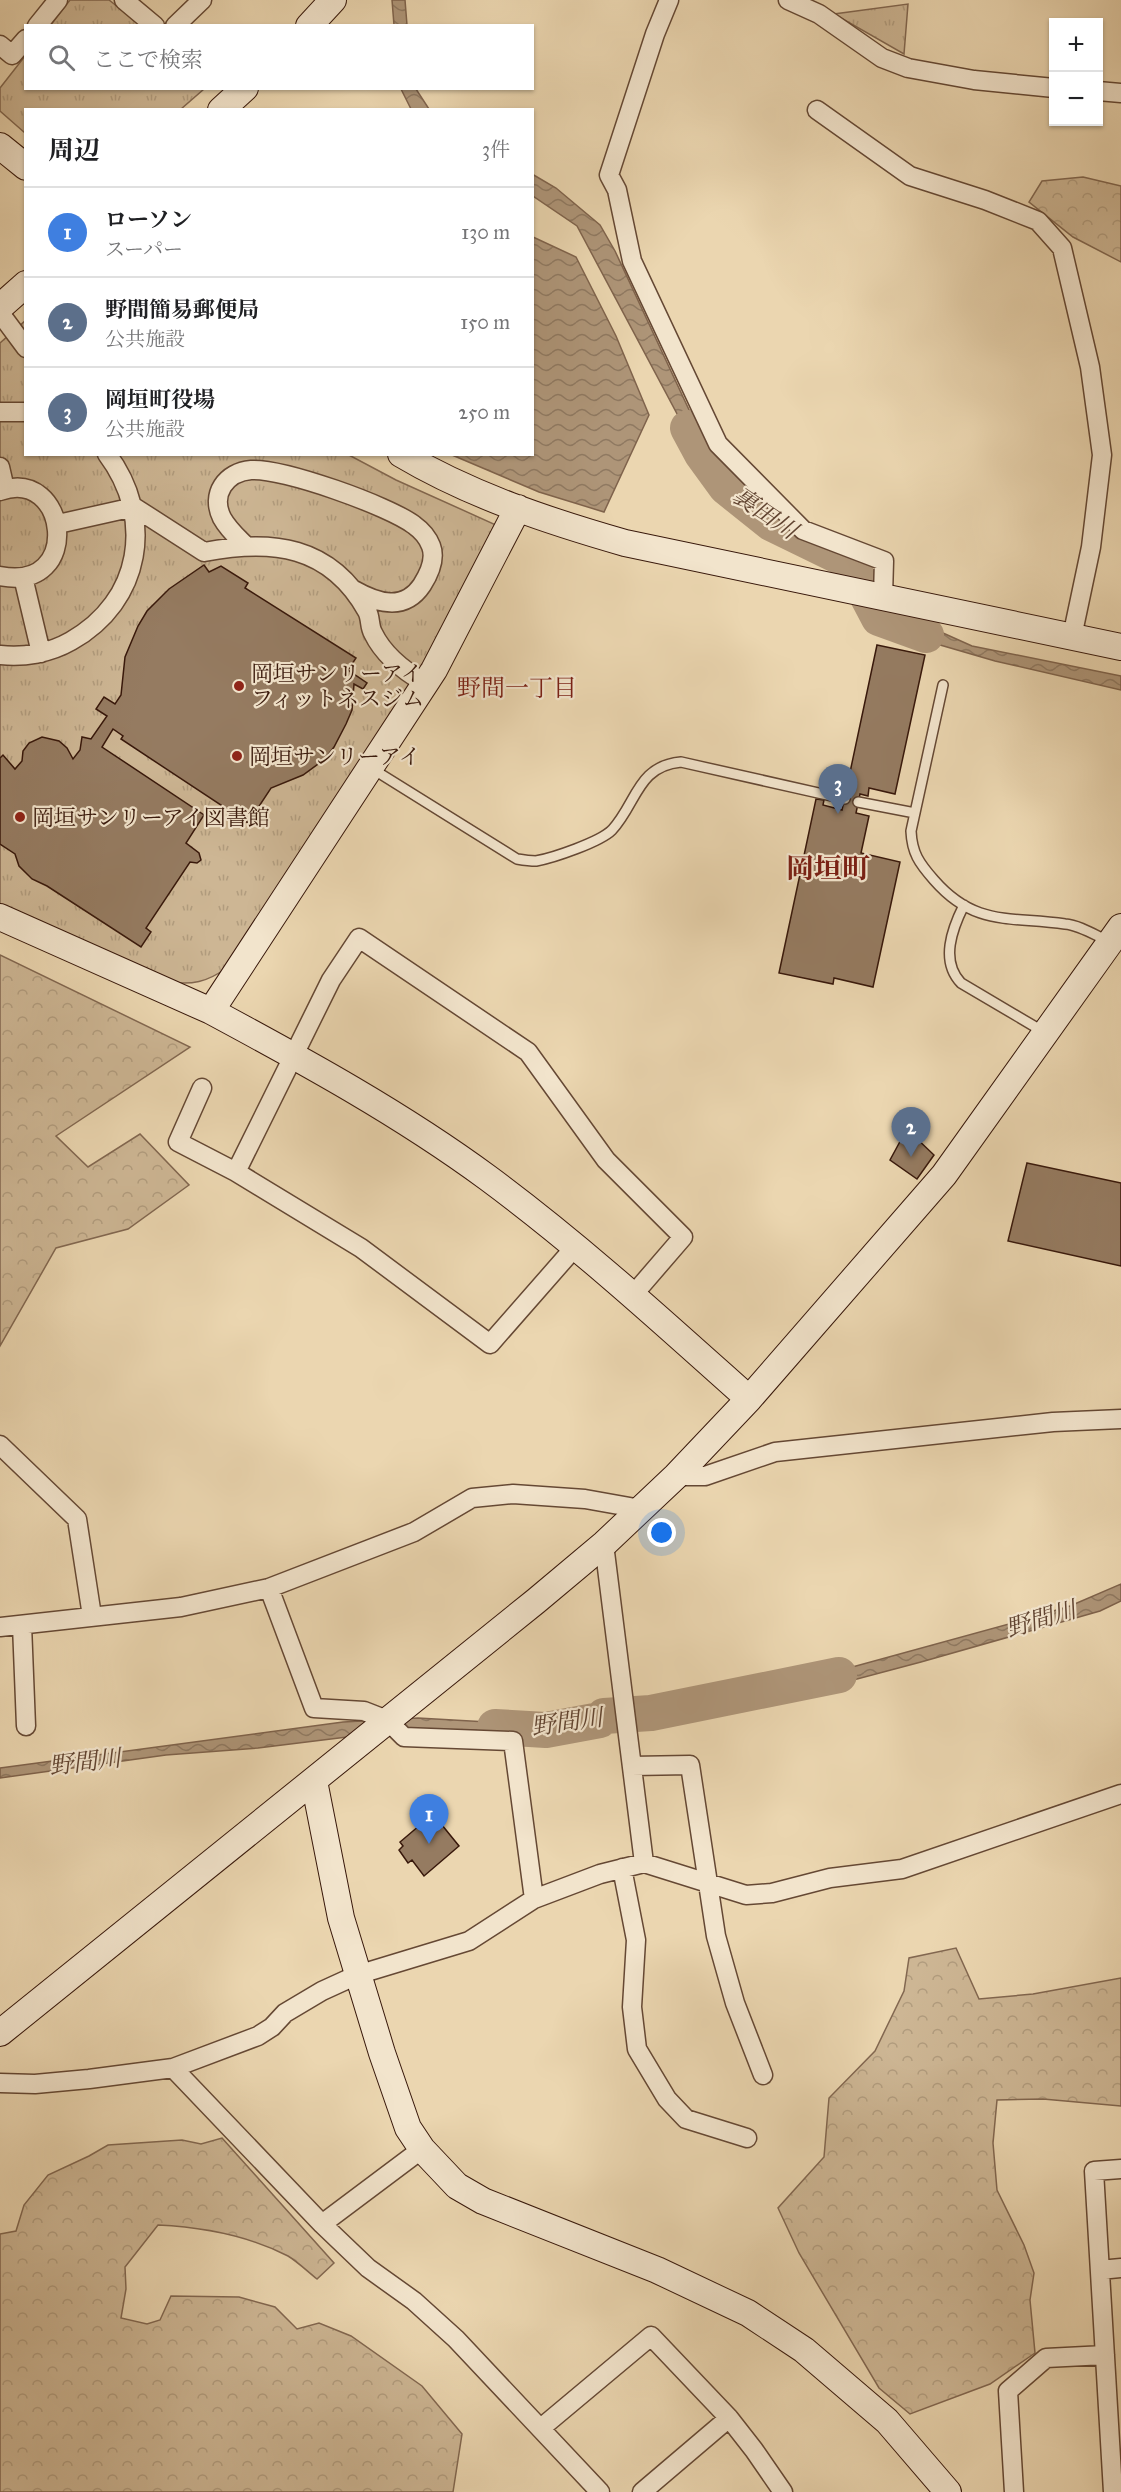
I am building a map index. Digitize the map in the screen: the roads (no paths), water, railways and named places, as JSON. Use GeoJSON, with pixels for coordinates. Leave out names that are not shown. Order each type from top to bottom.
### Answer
{"type":"FeatureCollection","features":[{"type":"Feature","properties":{"kind":"street"},"geometry":{"type":"LineString","coordinates":[[39,24],[58,0]]}},
{"type":"Feature","properties":{"kind":"street"},"geometry":{"type":"LineString","coordinates":[[124,0],[153,24]]}},
{"type":"Feature","properties":{"kind":"street"},"geometry":{"type":"LineString","coordinates":[[177,24],[202,0]]}},
{"type":"Feature","properties":{"kind":"street"},"geometry":{"type":"LineString","coordinates":[[311,24],[333,0]]}},
{"type":"Feature","properties":{"kind":"street"},"geometry":{"type":"LineString","coordinates":[[669,0],[655,34],[609,175],[617,190],[632,261],[718,444],[803,530],[884,561],[883,596]]}},
{"type":"Feature","properties":{"kind":"street"},"geometry":{"type":"LineString","coordinates":[[788,0],[819,14],[882,58],[908,68],[974,80],[1049,88]]}},
{"type":"Feature","properties":{"kind":"street"},"geometry":{"type":"LineString","coordinates":[[0,45],[12,55],[24,41]]}},
{"type":"Feature","properties":{"kind":"street"},"geometry":{"type":"LineString","coordinates":[[223,108],[243,90]]}},
{"type":"Feature","properties":{"kind":"street"},"geometry":{"type":"LineString","coordinates":[[1103,91],[1121,93]]}},
{"type":"Feature","properties":{"kind":"street"},"geometry":{"type":"LineString","coordinates":[[817,110],[910,176],[985,200],[1038,221],[1062,248],[1090,367],[1102,454],[1091,547],[1072,637]]}},
{"type":"Feature","properties":{"kind":"street"},"geometry":{"type":"LineString","coordinates":[[0,146],[24,165]]}},
{"type":"Feature","properties":{"kind":"street"},"geometry":{"type":"LineString","coordinates":[[0,307],[24,286]]}},
{"type":"Feature","properties":{"kind":"street"},"geometry":{"type":"LineString","coordinates":[[0,313],[24,345]]}},
{"type":"Feature","properties":{"kind":"street"},"geometry":{"type":"LineString","coordinates":[[0,412],[24,412]]}},
{"type":"Feature","properties":{"kind":"street"},"geometry":{"type":"LineString","coordinates":[[0,655],[41,653],[63,645],[84,634],[102,618],[117,599],[128,578],[135,554],[136,531],[134,507],[127,486],[108,456]]}},
{"type":"Feature","properties":{"kind":"street"},"geometry":{"type":"LineString","coordinates":[[405,456],[472,490],[518,508],[625,543],[1121,647]]}},
{"type":"Feature","properties":{"kind":"street"},"geometry":{"type":"LineString","coordinates":[[0,467],[2,490],[17,488],[39,496],[55,513],[59,539],[55,552],[47,564],[36,573],[22,577],[0,576]]}},
{"type":"Feature","properties":{"kind":"street"},"geometry":{"type":"LineString","coordinates":[[246,545],[229,529],[220,515],[218,497],[219,489],[225,480],[243,471],[253,470],[289,477],[343,493],[414,525],[424,534],[432,548],[432,563],[429,575],[420,589],[409,598],[387,604],[368,598],[349,587]]}},
{"type":"Feature","properties":{"kind":"street"},"geometry":{"type":"LineString","coordinates":[[58,524],[134,507],[204,552],[246,545],[266,545],[309,554],[328,565],[349,587],[369,614],[372,632],[395,663],[425,683]]}},
{"type":"Feature","properties":{"kind":"street"},"geometry":{"type":"LineString","coordinates":[[211,1011],[372,768],[425,683],[518,508]]}},
{"type":"Feature","properties":{"kind":"street"},"geometry":{"type":"LineString","coordinates":[[22,577],[41,653]]}},
{"type":"Feature","properties":{"kind":"street"},"geometry":{"type":"LineString","coordinates":[[0,917],[211,1011],[294,1055],[382,1106],[487,1178],[575,1247],[633,1295],[749,1399]]}},
{"type":"Feature","properties":{"kind":"street"},"geometry":{"type":"LineString","coordinates":[[0,2033],[604,1544],[676,1476],[749,1399],[944,1175],[1116,935]]}},
{"type":"Feature","properties":{"kind":"street"},"geometry":{"type":"LineString","coordinates":[[236,1172],[331,980],[359,938],[528,1053],[606,1160],[683,1237],[633,1295]]}},
{"type":"Feature","properties":{"kind":"street"},"geometry":{"type":"LineString","coordinates":[[202,1088],[178,1142],[236,1172],[362,1248],[490,1344],[575,1247]]}},
{"type":"Feature","properties":{"kind":"street"},"geometry":{"type":"LineString","coordinates":[[676,1476],[705,1476],[775,1452],[1053,1422],[1121,1419]]}},
{"type":"Feature","properties":{"kind":"street"},"geometry":{"type":"LineString","coordinates":[[0,1445],[76,1520],[92,1616]]}},
{"type":"Feature","properties":{"kind":"street"},"geometry":{"type":"LineString","coordinates":[[0,1627],[181,1607],[269,1588],[414,1532],[472,1498],[513,1494],[574,1498],[641,1509]]}},
{"type":"Feature","properties":{"kind":"street"},"geometry":{"type":"LineString","coordinates":[[604,1544],[644,1863]]}},
{"type":"Feature","properties":{"kind":"street"},"geometry":{"type":"LineString","coordinates":[[269,1588],[314,1708],[364,1711],[387,1720],[404,1737],[513,1741],[534,1899]]}},
{"type":"Feature","properties":{"kind":"street"},"geometry":{"type":"LineString","coordinates":[[22,1625],[26,1726]]}},
{"type":"Feature","properties":{"kind":"street"},"geometry":{"type":"LineString","coordinates":[[632,1766],[690,1765],[716,1936],[763,2076]]}},
{"type":"Feature","properties":{"kind":"street"},"geometry":{"type":"LineString","coordinates":[[314,1781],[341,1918],[357,1975],[396,2096],[408,2127],[422,2149],[456,2186],[483,2201],[657,2270],[748,2313],[804,2350],[887,2421],[948,2492]]}},
{"type":"Feature","properties":{"kind":"street"},"geometry":{"type":"LineString","coordinates":[[0,2083],[35,2084],[173,2068],[258,2036],[272,2027],[285,2013],[322,1991],[357,1975],[469,1941],[534,1899],[622,1868],[644,1863],[746,1895],[772,1893],[830,1878],[903,1869],[1121,1794]]}},
{"type":"Feature","properties":{"kind":"street"},"geometry":{"type":"LineString","coordinates":[[622,1868],[636,1940],[632,2007],[637,2049],[667,2099],[686,2119],[747,2138]]}},
{"type":"Feature","properties":{"kind":"street"},"geometry":{"type":"LineString","coordinates":[[173,2068],[321,2223],[368,2268],[414,2301],[456,2339],[600,2492]]}},
{"type":"Feature","properties":{"kind":"street"},"geometry":{"type":"LineString","coordinates":[[321,2223],[422,2149]]}},
{"type":"Feature","properties":{"kind":"street"},"geometry":{"type":"LineString","coordinates":[[1113,2492],[1094,2171],[1121,2169]]}},
{"type":"Feature","properties":{"kind":"street"},"geometry":{"type":"LineString","coordinates":[[1100,2270],[1121,2268]]}},
{"type":"Feature","properties":{"kind":"street"},"geometry":{"type":"LineString","coordinates":[[541,2428],[651,2336],[729,2418],[783,2492]]}},
{"type":"Feature","properties":{"kind":"street"},"geometry":{"type":"LineString","coordinates":[[1014,2492],[1008,2391],[1046,2358],[1105,2355]]}},
{"type":"Feature","properties":{"kind":"street"},"geometry":{"type":"LineString","coordinates":[[642,2492],[729,2418]]}},
{"type":"Feature","properties":{"kind":"lane"},"geometry":{"type":"LineString","coordinates":[[943,685],[911,831],[912,848],[922,867],[947,895],[981,914],[1021,921],[1068,924],[1116,935]]}},
{"type":"Feature","properties":{"kind":"lane"},"geometry":{"type":"LineString","coordinates":[[372,768],[517,859],[535,861],[594,843],[612,830],[640,786],[664,763],[681,762],[845,799]]}},
{"type":"Feature","properties":{"kind":"lane"},"geometry":{"type":"LineString","coordinates":[[858,802],[915,813]]}},
{"type":"Feature","properties":{"kind":"lane"},"geometry":{"type":"LineString","coordinates":[[964,905],[949,950],[952,973],[961,983],[1046,1034]]}},
{"type":"Feature","properties":{"kind":"water"},"geometry":{"type":"Polygon","coordinates":[[[392,0],[405,0],[407,24],[394,24],[392,0]]]}},
{"type":"Feature","properties":{"kind":"water"},"geometry":{"type":"Polygon","coordinates":[[[402,90],[417,90],[428,108],[410,108],[402,90]]]}},
{"type":"Feature","properties":{"kind":"water","name":"裏田川"},"geometry":{"type":"Polygon","coordinates":[[[534,175],[556,188],[600,225],[615,251],[705,444],[778,523],[802,537],[851,557],[863,571],[877,598],[893,617],[943,633],[972,646],[1121,676],[1121,690],[995,661],[899,633],[884,625],[860,580],[845,565],[780,539],[756,519],[732,487],[699,455],[577,226],[534,197],[534,175]]]}},
{"type":"Feature","properties":{"kind":"water"},"geometry":{"type":"Polygon","coordinates":[[[534,237],[576,257],[616,336],[649,415],[604,512],[539,492],[454,456],[534,456],[534,237]]]}},
{"type":"Feature","properties":{"kind":"water","name":"野間川"},"geometry":{"type":"Polygon","coordinates":[[[1121,1584],[1121,1601],[1100,1611],[759,1705],[569,1729],[505,1731],[412,1729],[258,1748],[166,1755],[0,1778],[0,1768],[343,1722],[418,1718],[524,1724],[563,1721],[638,1708],[701,1705],[769,1692],[1020,1621],[1070,1606],[1121,1584]]]}},
{"type":"Feature","properties":{"kind":"waterway","name":"裏田川"},"geometry":{"type":"LineString","coordinates":[[688,428],[702,454],[726,487],[771,523],[849,561],[879,618],[926,635]]}},
{"type":"Feature","properties":{"kind":"waterway","name":"野間川"},"geometry":{"type":"LineString","coordinates":[[495,1727],[546,1730],[600,1720],[604,1716],[651,1713],[839,1675]]}},
{"type":"Feature","properties":{"kind":"place","name":"岡垣サンリーアイ フィットネスジム"},"geometry":{"type":"Point","coordinates":[239,686]}},
{"type":"Feature","properties":{"kind":"place","name":"岡垣サンリーアイ"},"geometry":{"type":"Point","coordinates":[237,756]}},
{"type":"Feature","properties":{"kind":"place","name":"岡垣町役場"},"geometry":{"type":"Point","coordinates":[838,814]}},
{"type":"Feature","properties":{"kind":"place","name":"岡垣サンリーアイ図書館"},"geometry":{"type":"Point","coordinates":[20,817]}},
{"type":"Feature","properties":{"kind":"place","name":"野間簡易郵便局"},"geometry":{"type":"Point","coordinates":[911,1157]}},
{"type":"Feature","properties":{"kind":"place","name":"ローソン"},"geometry":{"type":"Point","coordinates":[429,1844]}},
{"type":"Feature","properties":{"kind":"district","name":"野間一丁目"},"geometry":{"type":"Point","coordinates":[517,688]}},
{"type":"Feature","properties":{"kind":"district","name":"岡垣町"},"geometry":{"type":"Point","coordinates":[828,868]}}]}
